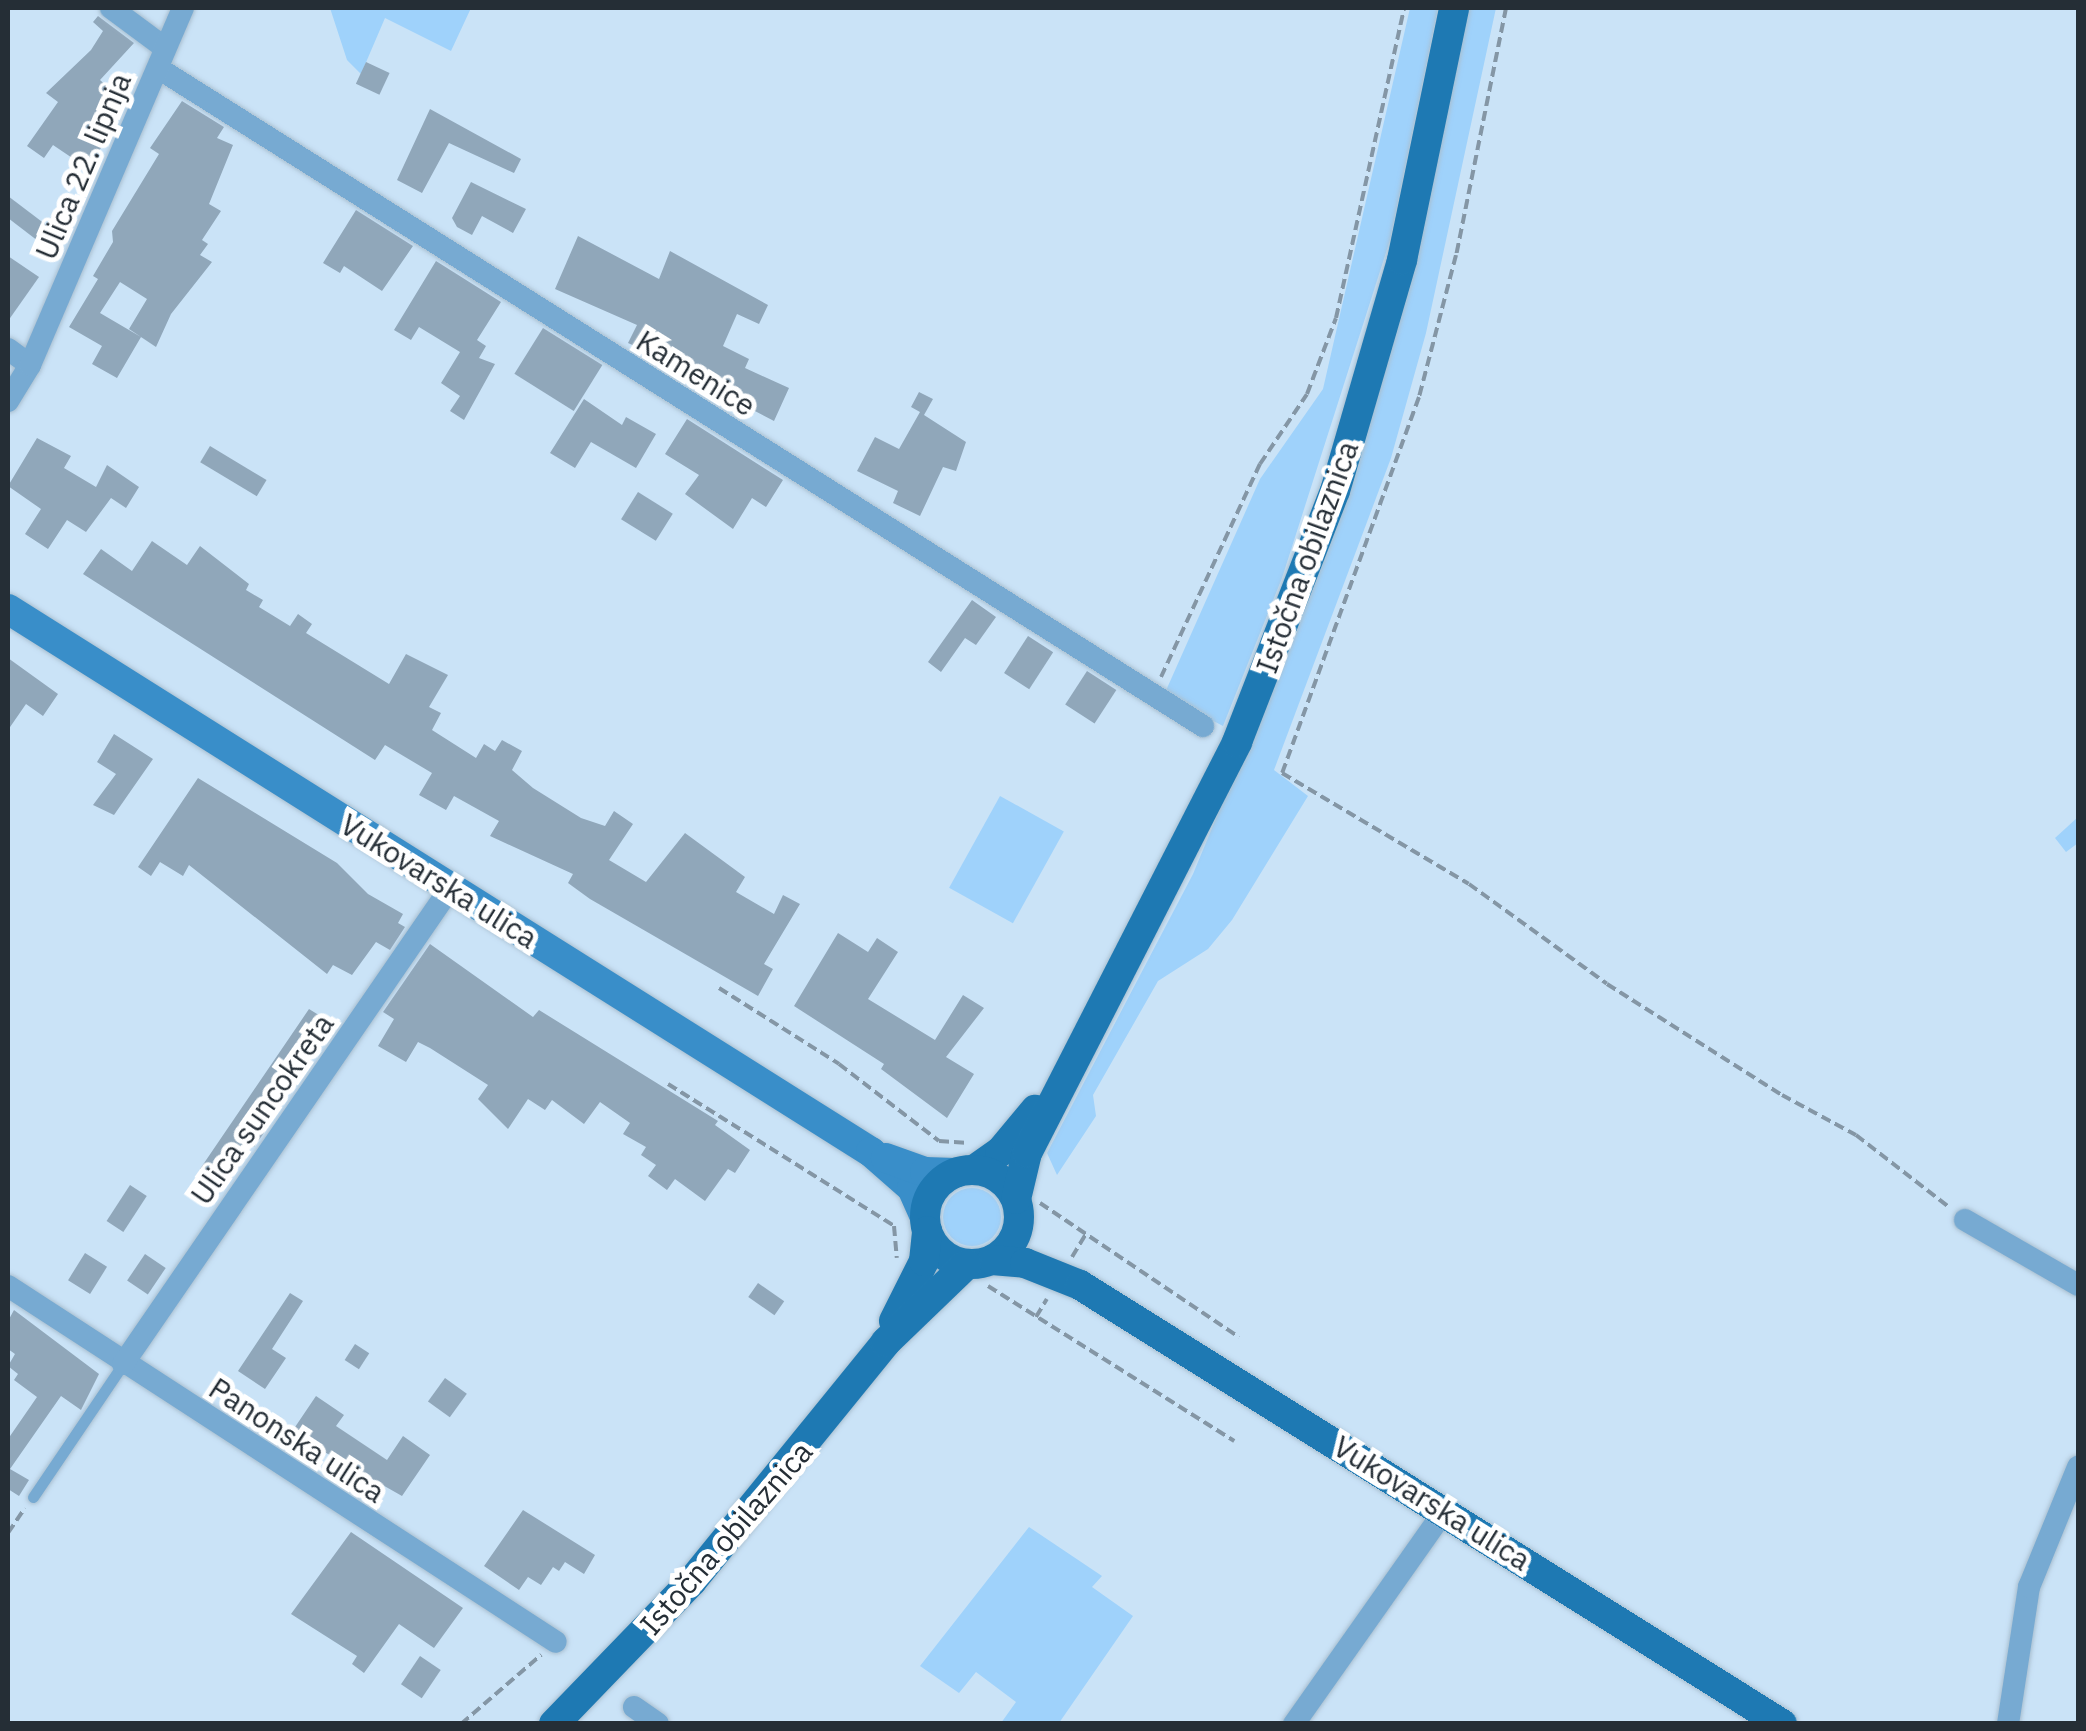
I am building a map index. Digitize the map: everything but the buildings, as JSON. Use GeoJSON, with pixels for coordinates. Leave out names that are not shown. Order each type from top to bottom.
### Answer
{"type":"FeatureCollection","features":[{"type":"Feature","properties":{"kind":"main road","name":"Istočna obilaznica"},"geometry":{"type":"LineString","coordinates":[[1018,1210],[1022,1164],[1066,1073],[1157,908],[1237,742],[1335,491],[1402,260],[1454,8]]}},
{"type":"Feature","properties":{"kind":"main road","name":"Vukovarska ulica"},"geometry":{"type":"LineString","coordinates":[[8,609],[871,1152],[912,1188],[926,1224]]}},
{"type":"Feature","properties":{"kind":"main road","name":"Istočna obilaznica"},"geometry":{"type":"LineString","coordinates":[[965,1172],[1000,1152],[1066,1073]]}},
{"type":"Feature","properties":{"kind":"main road","name":"Vukovarska ulica"},"geometry":{"type":"LineString","coordinates":[[871,1152],[925,1172],[965,1172]]}},
{"type":"Feature","properties":{"kind":"main road"},"geometry":{"type":"LineString","coordinates":[[965,1172],[1000,1179],[1018,1210],[1011,1244],[980,1262],[942,1254],[926,1224],[934,1190],[965,1172]]}},
{"type":"Feature","properties":{"kind":"main road","name":"Vukovarska ulica"},"geometry":{"type":"LineString","coordinates":[[1018,1210],[1080,1285]]}},
{"type":"Feature","properties":{"kind":"main road","name":"Istočna obilaznica"},"geometry":{"type":"LineString","coordinates":[[886,1342],[924,1261],[926,1224]]}},
{"type":"Feature","properties":{"kind":"main road","name":"Istočna obilaznica"},"geometry":{"type":"LineString","coordinates":[[554,1724],[704,1567],[886,1342],[980,1262]]}},
{"type":"Feature","properties":{"kind":"main road","name":"Vukovarska ulica"},"geometry":{"type":"LineString","coordinates":[[980,1262],[1025,1263],[1080,1285],[1444,1511],[1748,1714],[1782,1724]]}},
{"type":"Feature","properties":{"kind":"street","name":"Kamenice"},"geometry":{"type":"LineString","coordinates":[[111,8],[161,58],[1203,726]]}},
{"type":"Feature","properties":{"kind":"street","name":"Ulica 22. lipnja"},"geometry":{"type":"LineString","coordinates":[[8,402],[30,365],[184,8]]}},
{"type":"Feature","properties":{"kind":"street"},"geometry":{"type":"LineString","coordinates":[[8,349],[30,365]]}},
{"type":"Feature","properties":{"kind":"street","name":"Ulica suncokreta"},"geometry":{"type":"LineString","coordinates":[[123,1364],[450,888]]}},
{"type":"Feature","properties":{"kind":"street"},"geometry":{"type":"LineString","coordinates":[[1965,1220],[2078,1286]]}},
{"type":"Feature","properties":{"kind":"street","name":"Panonska ulica"},"geometry":{"type":"LineString","coordinates":[[8,1286],[556,1642]]}},
{"type":"Feature","properties":{"kind":"street"},"geometry":{"type":"LineString","coordinates":[[2008,1724],[2029,1587],[2078,1467]]}},
{"type":"Feature","properties":{"kind":"street"},"geometry":{"type":"LineString","coordinates":[[1294,1724],[1444,1511]]}},
{"type":"Feature","properties":{"kind":"street"},"geometry":{"type":"LineString","coordinates":[[634,1707],[658,1724]]}},
{"type":"Feature","properties":{"kind":"lane"},"geometry":{"type":"LineString","coordinates":[[33,1498],[123,1364]]}},
{"type":"Feature","properties":{"kind":"path"},"geometry":{"type":"LineString","coordinates":[[1153,695],[1260,464],[1307,394],[1336,318],[1404,8]]}},
{"type":"Feature","properties":{"kind":"path"},"geometry":{"type":"LineString","coordinates":[[1506,8],[1469,197],[1419,397],[1282,773],[1469,884],[1607,984],[1856,1135],[1965,1220]]}},
{"type":"Feature","properties":{"kind":"path"},"geometry":{"type":"LineString","coordinates":[[8,1533],[33,1498]]}},
{"type":"Feature","properties":{"kind":"path"},"geometry":{"type":"LineString","coordinates":[[461,1724],[556,1642]]}},
{"type":"Feature","properties":{"kind":"shaded area"},"geometry":{"type":"Polygon","coordinates":[[[330,8],[471,8],[451,51],[385,18],[361,74],[347,60],[330,8]]]}},
{"type":"Feature","properties":{"kind":"shaded area"},"geometry":{"type":"Polygon","coordinates":[[[1410,8],[1438,8],[1390,240],[1282,578],[1223,726],[1164,695],[1260,479],[1323,389],[1410,8]]]}},
{"type":"Feature","properties":{"kind":"shaded area"},"geometry":{"type":"Polygon","coordinates":[[[1466,8],[1496,8],[1426,333],[1391,458],[1274,770],[1308,796],[1232,920],[1208,949],[1158,981],[1093,1095],[1096,1116],[1057,1175],[1047,1153],[1193,874],[1342,514],[1466,8]]]}},
{"type":"Feature","properties":{"kind":"shaded area"},"geometry":{"type":"Polygon","coordinates":[[[1000,796],[1064,831],[1013,923],[949,888],[1000,796]]]}},
{"type":"Feature","properties":{"kind":"shaded area"},"geometry":{"type":"Polygon","coordinates":[[[2078,817],[2078,843],[2066,852],[2055,838],[2078,817]]]}},
{"type":"Feature","properties":{"kind":"shaded area"},"geometry":{"type":"Polygon","coordinates":[[[972,1188],[993,1196],[1001,1217],[993,1238],[972,1246],[951,1238],[943,1217],[951,1196],[972,1188]]]}},
{"type":"Feature","properties":{"kind":"shaded area"},"geometry":{"type":"Polygon","coordinates":[[[1029,1527],[1102,1576],[1092,1587],[1133,1616],[1059,1723],[1001,1723],[1016,1702],[976,1672],[959,1693],[920,1666],[1029,1527]]]}}]}
